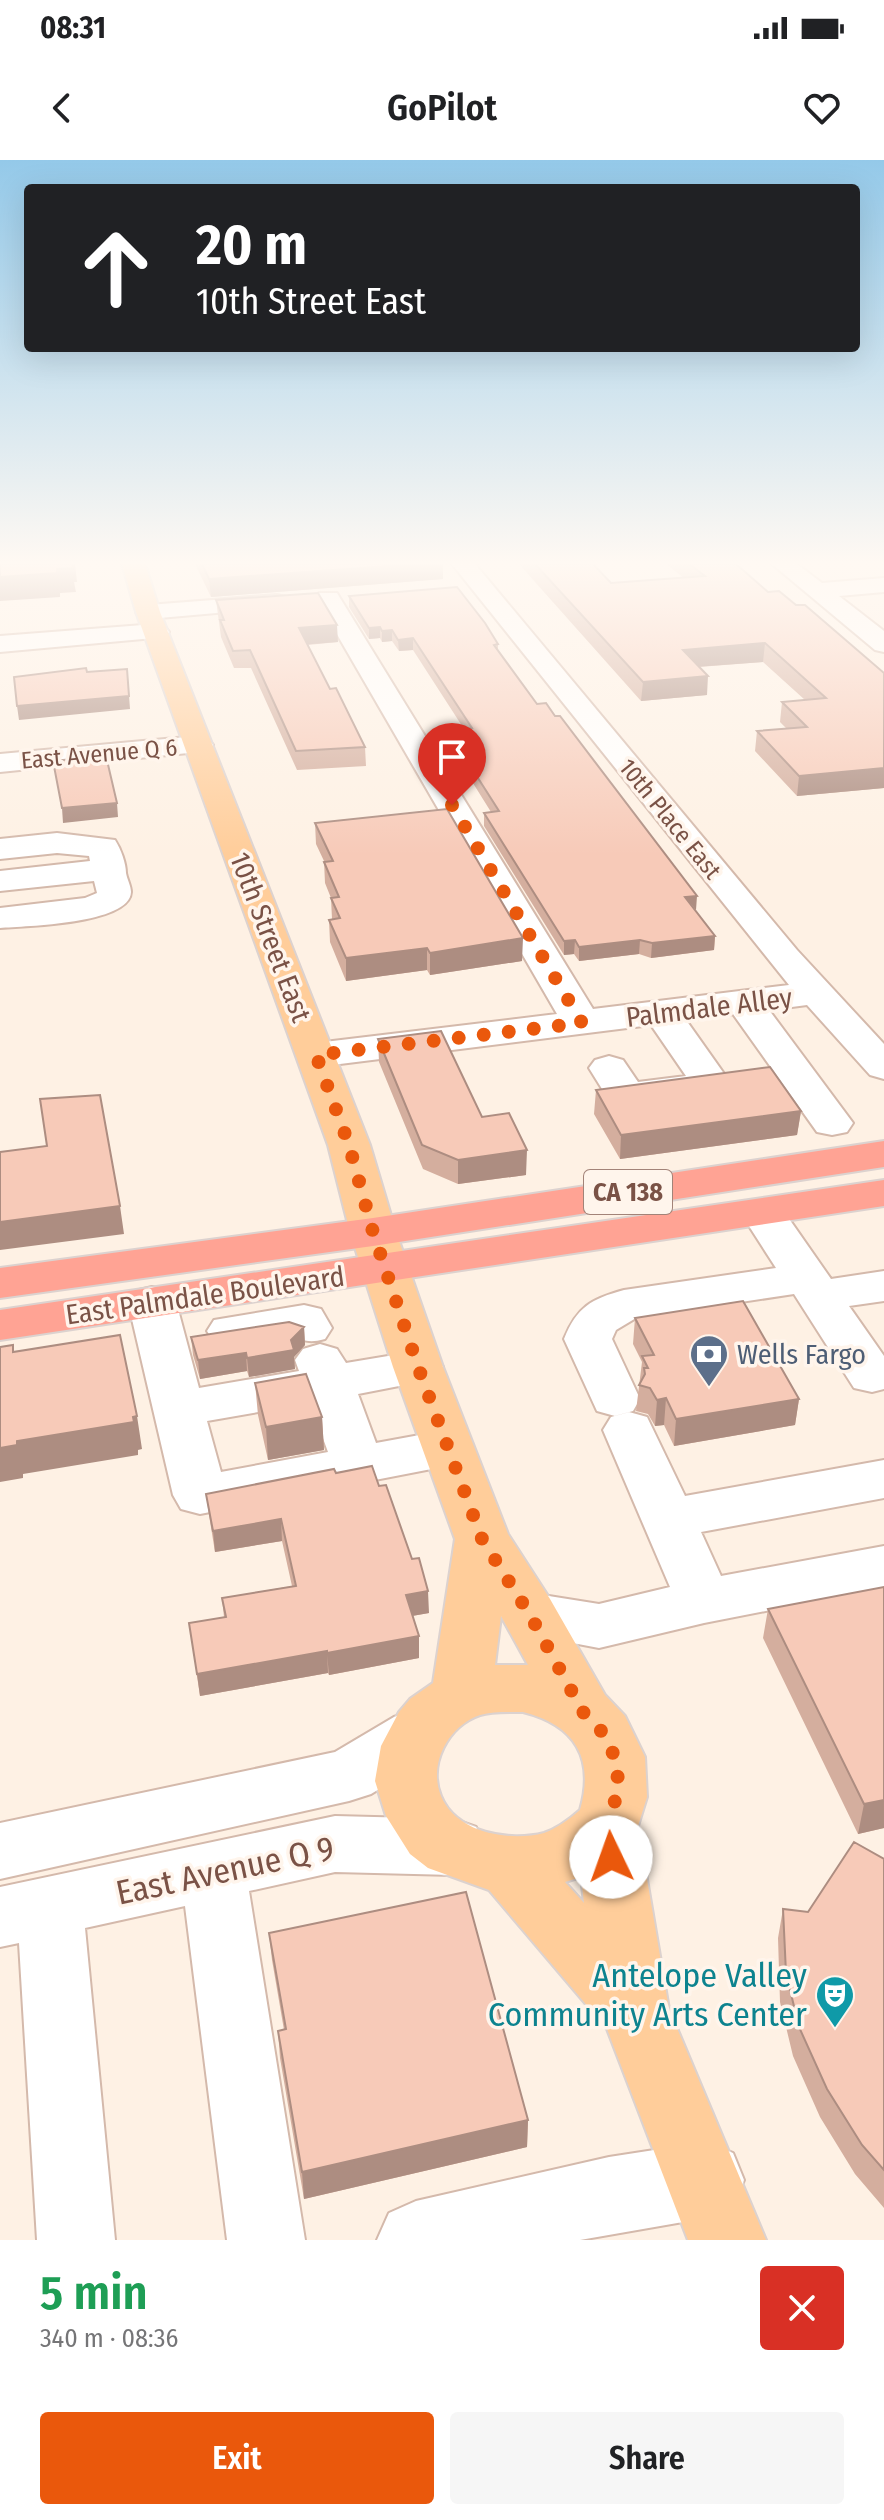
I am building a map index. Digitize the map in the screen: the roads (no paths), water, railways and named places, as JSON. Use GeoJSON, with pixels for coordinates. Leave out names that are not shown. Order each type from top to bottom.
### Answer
{"type":"FeatureCollection","features":[{"type":"Feature","properties":{"kind":"highway","name":"East Palmdale Boulevard"},"geometry":{"type":"LineString","coordinates":[[0,1325],[157,1322],[292,1346],[379,1250],[884,1154]]}},
{"type":"Feature","properties":{"kind":"highway","name":"East Palmdale Boulevard"},"geometry":{"type":"LineString","coordinates":[[0,1283],[762,1212],[884,1193]]}},
{"type":"Feature","properties":{"kind":"main road","name":"10th Street East"},"geometry":{"type":"LineString","coordinates":[[167,661],[349,1145],[379,1250],[418,1367],[482,1539],[530,1615],[583,1712]]}},
{"type":"Feature","properties":{"kind":"main road","name":"10th Street East"},"geometry":{"type":"LineString","coordinates":[[438,1716],[482,1539]]}},
{"type":"Feature","properties":{"kind":"main road"},"geometry":{"type":"LineString","coordinates":[[606,1827],[579,1847],[545,1862],[480,1856],[438,1839],[417,1816],[406,1788],[406,1761],[438,1716],[490,1689],[523,1688],[554,1695],[583,1712],[605,1735],[618,1765],[617,1795],[606,1827],[634,2009],[717,2210]]}},
{"type":"Feature","properties":{"kind":"main road"},"geometry":{"type":"LineString","coordinates":[[480,1856],[634,2009]]}},
{"type":"Feature","properties":{"kind":"street"},"geometry":{"type":"LineString","coordinates":[[379,661],[582,1023]]}},
{"type":"Feature","properties":{"kind":"street","name":"10th Place East"},"geometry":{"type":"LineString","coordinates":[[533,661],[815,993],[884,1067]]}},
{"type":"Feature","properties":{"kind":"street","name":"East Avenue Q 6"},"geometry":{"type":"LineString","coordinates":[[0,763],[198,745]]}},
{"type":"Feature","properties":{"kind":"street"},"geometry":{"type":"LineString","coordinates":[[0,849],[57,843],[93,844],[106,850],[114,892],[111,899],[100,905],[0,918]]}},
{"type":"Feature","properties":{"kind":"street"},"geometry":{"type":"LineString","coordinates":[[0,881],[111,869]]}},
{"type":"Feature","properties":{"kind":"street","name":"Palmdale Alley"},"geometry":{"type":"LineString","coordinates":[[316,1055],[815,993]]}},
{"type":"Feature","properties":{"kind":"street"},"geometry":{"type":"LineString","coordinates":[[744,1003],[832,1123]]}},
{"type":"Feature","properties":{"kind":"street"},"geometry":{"type":"LineString","coordinates":[[609,1068],[626,1096],[712,1085],[662,1013]]}},
{"type":"Feature","properties":{"kind":"street"},"geometry":{"type":"LineString","coordinates":[[762,1212],[880,1382]]}},
{"type":"Feature","properties":{"kind":"street"},"geometry":{"type":"LineString","coordinates":[[704,1601],[588,1339],[595,1321],[624,1305],[813,1287],[884,1286]]}},
{"type":"Feature","properties":{"kind":"street"},"geometry":{"type":"LineString","coordinates":[[157,1322],[231,1361],[292,1346]]}},
{"type":"Feature","properties":{"kind":"street"},"geometry":{"type":"LineString","coordinates":[[157,1322],[200,1495],[447,1448]]}},
{"type":"Feature","properties":{"kind":"street"},"geometry":{"type":"LineString","coordinates":[[292,1346],[358,1464]]}},
{"type":"Feature","properties":{"kind":"street"},"geometry":{"type":"LineString","coordinates":[[178,1409],[231,1361],[292,1346],[418,1367]]}},
{"type":"Feature","properties":{"kind":"street"},"geometry":{"type":"LineString","coordinates":[[668,1519],[884,1479]]}},
{"type":"Feature","properties":{"kind":"street"},"geometry":{"type":"LineString","coordinates":[[530,1615],[599,1626],[704,1601],[884,1567]]}},
{"type":"Feature","properties":{"kind":"street"},"geometry":{"type":"LineString","coordinates":[[0,1851],[349,1775],[438,1716]]}},
{"type":"Feature","properties":{"kind":"street","name":"East Avenue Q 9"},"geometry":{"type":"LineString","coordinates":[[25,1912],[335,1844],[480,1856]]}},
{"type":"Feature","properties":{"kind":"street"},"geometry":{"type":"LineString","coordinates":[[213,1870],[266,2240]]}},
{"type":"Feature","properties":{"kind":"street"},"geometry":{"type":"LineString","coordinates":[[25,1912],[76,2240]]}},
{"type":"Feature","properties":{"kind":"street"},"geometry":{"type":"LineString","coordinates":[[416,2240],[609,2195],[717,2210]]}},
{"type":"Feature","properties":{"kind":"place","name":"Wells Fargo"},"geometry":{"type":"Point","coordinates":[709,1388]}},
{"type":"Feature","properties":{"kind":"place","name":"Antelope Valley Community Arts Center"},"geometry":{"type":"Point","coordinates":[835,2029]}}]}
